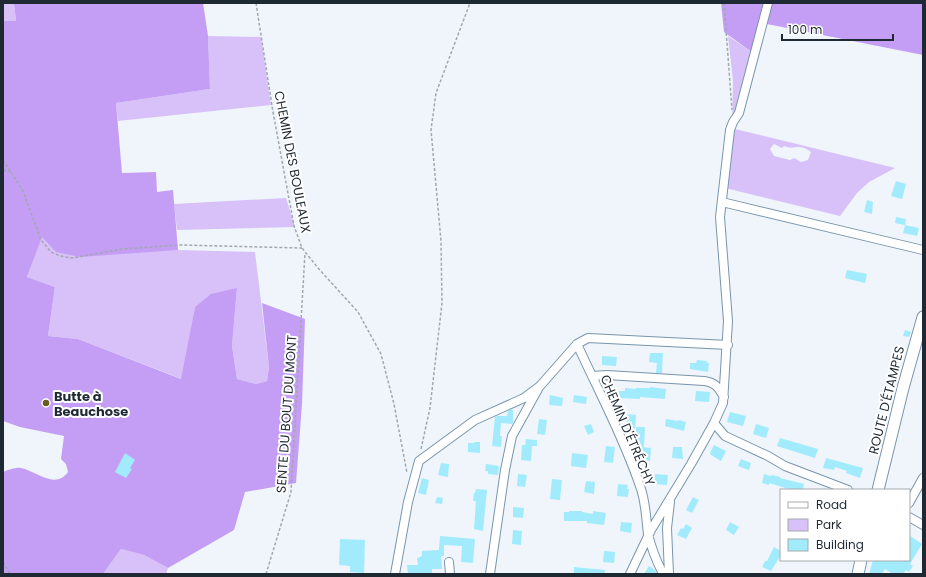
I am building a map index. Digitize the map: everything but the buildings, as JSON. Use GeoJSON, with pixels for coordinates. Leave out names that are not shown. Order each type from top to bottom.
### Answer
{"type":"FeatureCollection","features":[{"type":"Feature","properties":{"kind":"main road","name":"ROUTE D'ÉTAMPES"},"geometry":{"type":"LineString","coordinates":[[878,489],[902,388],[923,317]]}},
{"type":"Feature","properties":{"kind":"main road"},"geometry":{"type":"LineString","coordinates":[[858,574],[861,561]]}},
{"type":"Feature","properties":{"kind":"street"},"geometry":{"type":"LineString","coordinates":[[630,574],[648,535],[671,499],[714,423],[723,403],[728,345],[728,321],[720,217],[730,130],[739,113],[768,3]]}},
{"type":"Feature","properties":{"kind":"street"},"geometry":{"type":"LineString","coordinates":[[722,202],[923,250]]}},
{"type":"Feature","properties":{"kind":"street"},"geometry":{"type":"LineString","coordinates":[[395,574],[408,502],[419,461],[475,420],[524,398],[540,386],[577,344],[588,338],[728,345]]}},
{"type":"Feature","properties":{"kind":"street","name":"CHEMIN D'ÉTRÉCHY"},"geometry":{"type":"LineString","coordinates":[[577,344],[634,468],[643,495],[647,514],[648,535],[658,564],[664,574]]}},
{"type":"Feature","properties":{"kind":"street"},"geometry":{"type":"LineString","coordinates":[[592,376],[608,375],[704,380],[716,385],[724,397]]}},
{"type":"Feature","properties":{"kind":"street"},"geometry":{"type":"LineString","coordinates":[[490,574],[505,470],[512,436],[540,386]]}},
{"type":"Feature","properties":{"kind":"street"},"geometry":{"type":"LineString","coordinates":[[714,423],[726,436],[768,456],[785,466],[845,489]]}},
{"type":"Feature","properties":{"kind":"street"},"geometry":{"type":"LineString","coordinates":[[910,501],[923,478]]}},
{"type":"Feature","properties":{"kind":"street"},"geometry":{"type":"LineString","coordinates":[[669,574],[667,528],[671,499]]}},
{"type":"Feature","properties":{"kind":"street"},"geometry":{"type":"LineString","coordinates":[[910,518],[923,525]]}},
{"type":"Feature","properties":{"kind":"street"},"geometry":{"type":"LineString","coordinates":[[449,562],[450,574]]}},
{"type":"Feature","properties":{"kind":"path","name":"CHEMIN DES BOULEAUX"},"geometry":{"type":"LineString","coordinates":[[256,3],[294,226],[302,248],[358,312],[381,354],[394,404],[406,472],[412,486]]}},
{"type":"Feature","properties":{"kind":"path"},"geometry":{"type":"LineString","coordinates":[[419,461],[430,408],[442,303],[442,241],[431,130],[436,93],[470,3]]}},
{"type":"Feature","properties":{"kind":"path"},"geometry":{"type":"LineString","coordinates":[[724,3],[733,122]]}},
{"type":"Feature","properties":{"kind":"path"},"geometry":{"type":"LineString","coordinates":[[3,160],[23,191],[38,235],[51,252],[60,256],[72,258],[122,249],[180,246],[302,248]]}},
{"type":"Feature","properties":{"kind":"path"},"geometry":{"type":"LineString","coordinates":[[3,170],[11,172]]}},
{"type":"Feature","properties":{"kind":"path","name":"SENTE DU BOUT DU MONT"},"geometry":{"type":"LineString","coordinates":[[266,574],[292,492],[305,252]]}},
{"type":"Feature","properties":{"kind":"path"},"geometry":{"type":"LineString","coordinates":[[3,562],[10,574]]}},
{"type":"Feature","properties":{"kind":"green space"},"geometry":{"type":"Polygon","coordinates":[[[3,4],[14,4],[16,21],[3,21],[3,4]]]}},
{"type":"Feature","properties":{"kind":"green space"},"geometry":{"type":"Polygon","coordinates":[[[208,36],[261,37],[271,105],[118,121],[116,103],[210,89],[208,36]]]}},
{"type":"Feature","properties":{"kind":"green space"},"geometry":{"type":"Polygon","coordinates":[[[728,36],[753,53],[732,126],[733,81],[728,36]]]}},
{"type":"Feature","properties":{"kind":"green space"},"geometry":{"type":"Polygon","coordinates":[[[735,129],[895,168],[869,182],[857,193],[840,216],[725,188],[735,129]],[[774,144],[770,149],[774,156],[790,160],[794,158],[801,162],[808,160],[811,152],[799,147],[791,148],[784,146],[782,148],[774,144]]]}},
{"type":"Feature","properties":{"kind":"green space"},"geometry":{"type":"Polygon","coordinates":[[[286,198],[295,227],[177,230],[174,204],[286,198]]]}},
{"type":"Feature","properties":{"kind":"green space"},"geometry":{"type":"Polygon","coordinates":[[[42,236],[178,250],[255,252],[269,367],[267,381],[256,384],[237,379],[232,346],[237,288],[195,307],[182,379],[78,339],[48,336],[55,287],[27,277],[42,236]]]}},
{"type":"Feature","properties":{"kind":"green space"},"geometry":{"type":"Polygon","coordinates":[[[121,549],[144,555],[168,568],[166,574],[103,574],[121,549]]]}},
{"type":"Feature","properties":{"kind":"shaded area"},"geometry":{"type":"Polygon","coordinates":[[[3,3],[203,3],[208,36],[210,89],[116,103],[122,173],[156,172],[157,192],[173,190],[178,250],[80,257],[56,252],[42,237],[27,277],[55,287],[48,336],[78,339],[181,379],[195,307],[211,294],[237,288],[232,346],[237,379],[256,384],[267,381],[269,367],[262,303],[305,319],[302,404],[296,483],[245,492],[234,530],[168,568],[144,555],[121,549],[103,574],[3,574],[3,473],[5,471],[21,468],[45,478],[57,479],[63,477],[68,472],[66,464],[61,459],[64,436],[20,427],[3,421],[3,21],[16,21],[14,4],[3,3]]]}},
{"type":"Feature","properties":{"kind":"shaded area"},"geometry":{"type":"Polygon","coordinates":[[[721,3],[923,3],[923,55],[767,24],[753,53],[724,32],[721,3]]]}},
{"type":"Feature","properties":{"kind":"place","name":"Butte à Beauchose"},"geometry":{"type":"Point","coordinates":[46,403]}}]}
